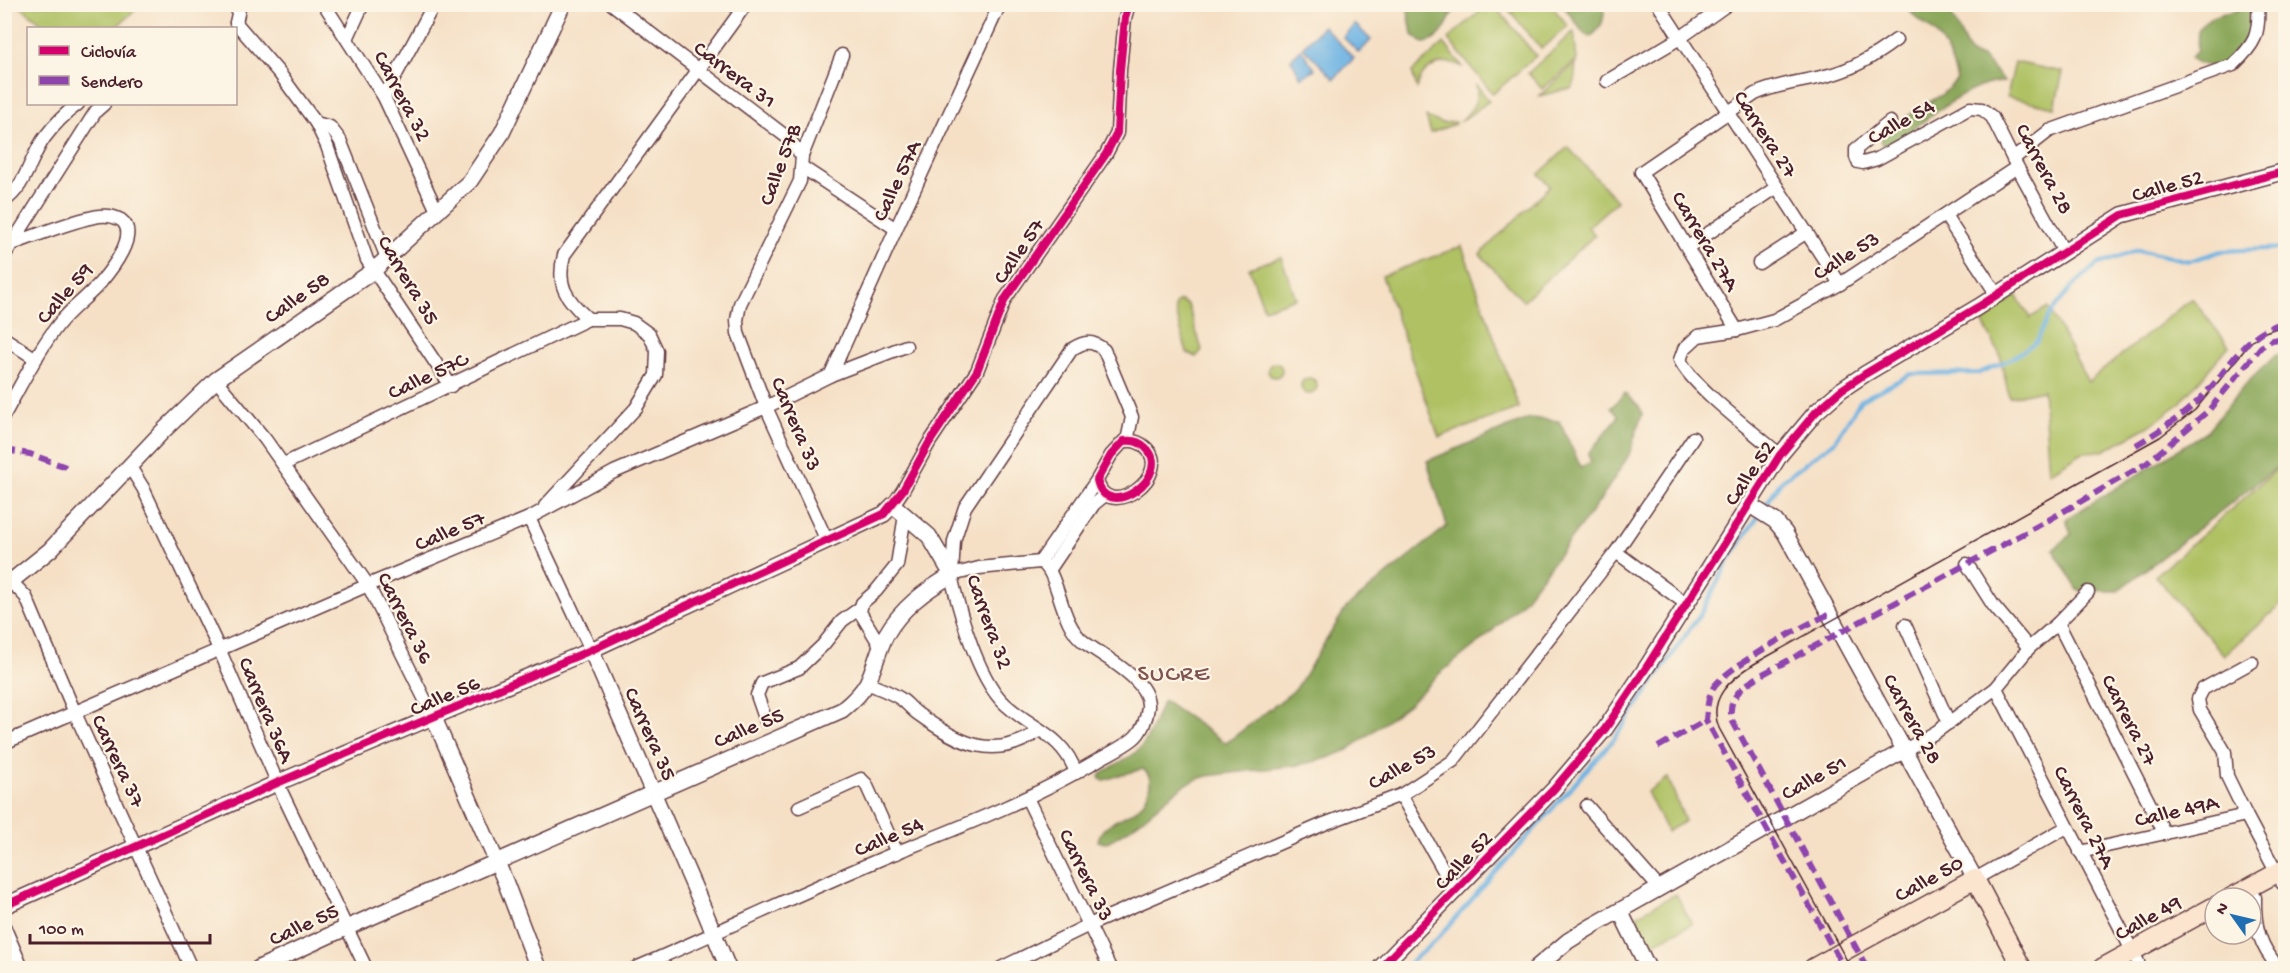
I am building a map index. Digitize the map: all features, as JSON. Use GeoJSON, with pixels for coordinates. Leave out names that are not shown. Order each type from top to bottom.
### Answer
{"type":"FeatureCollection","features":[{"type":"Feature","properties":{"kind":"main road"},"geometry":{"type":"LineString","coordinates":[[2258,886],[2282,876]]}},
{"type":"Feature","properties":{"kind":"main road"},"geometry":{"type":"LineString","coordinates":[[2263,890],[2282,876]]}},
{"type":"Feature","properties":{"kind":"main road","name":"Calle 50"},"geometry":{"type":"LineString","coordinates":[[1813,969],[1975,879]]}},
{"type":"Feature","properties":{"kind":"main road","name":"Carrera 28"},"geometry":{"type":"LineString","coordinates":[[1975,879],[2022,969]]}},
{"type":"Feature","properties":{"kind":"main road","name":"Calle 49"},"geometry":{"type":"LineString","coordinates":[[2132,961],[2203,914]]}},
{"type":"Feature","properties":{"kind":"main road","name":"Calle 49"},"geometry":{"type":"LineString","coordinates":[[2102,969],[2132,961],[2203,925]]}},
{"type":"Feature","properties":{"kind":"street"},"geometry":{"type":"LineString","coordinates":[[233,26],[240,4]]}},
{"type":"Feature","properties":{"kind":"street","name":"Carrera 32"},"geometry":{"type":"LineString","coordinates":[[324,4],[384,97],[437,211]]}},
{"type":"Feature","properties":{"kind":"street"},"geometry":{"type":"LineString","coordinates":[[348,39],[363,4]]}},
{"type":"Feature","properties":{"kind":"street"},"geometry":{"type":"LineString","coordinates":[[384,97],[434,4]]}},
{"type":"Feature","properties":{"kind":"street","name":"Calle 58"},"geometry":{"type":"LineString","coordinates":[[7,580],[50,550],[162,432],[216,381],[373,271],[470,181],[502,133],[564,4]]}},
{"type":"Feature","properties":{"kind":"street","name":"Carrera 31"},"geometry":{"type":"LineString","coordinates":[[612,4],[788,138],[802,161],[896,229]]}},
{"type":"Feature","properties":{"kind":"street"},"geometry":{"type":"LineString","coordinates":[[533,516],[636,408],[656,375],[657,351],[649,334],[634,323],[620,319],[588,319],[568,299],[562,286],[560,271],[564,255],[746,4]]}},
{"type":"Feature","properties":{"kind":"street","name":"Calle 57A"},"geometry":{"type":"LineString","coordinates":[[831,375],[1000,4]]}},
{"type":"Feature","properties":{"kind":"street","name":"Calle 57"},"geometry":{"type":"LineString","coordinates":[[899,510],[903,490],[929,442],[977,371],[1005,299],[1106,154],[1117,133],[1125,18],[1130,4]]}},
{"type":"Feature","properties":{"kind":"street","name":"Carrera 27"},"geometry":{"type":"LineString","coordinates":[[1658,4],[1840,284]]}},
{"type":"Feature","properties":{"kind":"street"},"geometry":{"type":"LineString","coordinates":[[1607,81],[1680,38],[1728,4]]}},
{"type":"Feature","properties":{"kind":"street","name":"Calle 53"},"geometry":{"type":"LineString","coordinates":[[1780,454],[1711,396],[1683,366],[1680,360],[1684,349],[1698,336],[1737,330],[1774,320],[1840,284],[1945,215],[2015,163],[2049,131],[2233,65],[2250,48],[2259,25],[2258,4]]}},
{"type":"Feature","properties":{"kind":"street","name":"Carrera 35"},"geometry":{"type":"LineString","coordinates":[[237,30],[280,74],[316,123],[327,146],[367,260],[451,386]]}},
{"type":"Feature","properties":{"kind":"street"},"geometry":{"type":"LineString","coordinates":[[1728,112],[1772,86],[1831,75],[1851,67],[1878,54],[1896,40]]}},
{"type":"Feature","properties":{"kind":"street","name":"Calle 57B"},"geometry":{"type":"LineString","coordinates":[[737,320],[740,304],[800,181],[802,161],[842,55]]}},
{"type":"Feature","properties":{"kind":"street"},"geometry":{"type":"LineString","coordinates":[[4,201],[19,188],[44,138],[64,114],[77,105]]}},
{"type":"Feature","properties":{"kind":"street"},"geometry":{"type":"LineString","coordinates":[[4,256],[52,184],[96,111],[103,105]]}},
{"type":"Feature","properties":{"kind":"street","name":"Calle 54"},"geometry":{"type":"LineString","coordinates":[[1890,122],[1856,149],[1858,162],[1877,159],[1970,108],[1982,109]]}},
{"type":"Feature","properties":{"kind":"street","name":"Carrera 28"},"geometry":{"type":"LineString","coordinates":[[1982,109],[1992,117],[2064,252]]}},
{"type":"Feature","properties":{"kind":"street","name":"Carrera 27A"},"geometry":{"type":"LineString","coordinates":[[1728,112],[1641,172],[1737,330]]}},
{"type":"Feature","properties":{"kind":"street","name":"Carrera 35"},"geometry":{"type":"LineString","coordinates":[[316,123],[330,127],[340,140],[387,258]]}},
{"type":"Feature","properties":{"kind":"street","name":"Calle 52"},"geometry":{"type":"LineString","coordinates":[[1380,969],[1554,789],[1605,729],[1648,665],[1685,603],[1751,506],[1780,454],[1816,412],[1841,390],[1865,374],[1997,295],[2122,214],[2286,171]]}},
{"type":"Feature","properties":{"kind":"street"},"geometry":{"type":"LineString","coordinates":[[1688,247],[1777,187]]}},
{"type":"Feature","properties":{"kind":"street"},"geometry":{"type":"LineString","coordinates":[[1945,215],[1997,295]]}},
{"type":"Feature","properties":{"kind":"street","name":"Calle 59"},"geometry":{"type":"LineString","coordinates":[[4,416],[57,326],[99,284],[116,262],[129,232],[126,226],[115,217],[98,216],[12,244]]}},
{"type":"Feature","properties":{"kind":"street"},"geometry":{"type":"LineString","coordinates":[[1759,263],[1807,232]]}},
{"type":"Feature","properties":{"kind":"street","name":"Calle 57C"},"geometry":{"type":"LineString","coordinates":[[284,464],[588,319]]}},
{"type":"Feature","properties":{"kind":"street","name":"Carrera 33"},"geometry":{"type":"LineString","coordinates":[[737,320],[738,333],[766,407],[827,541]]}},
{"type":"Feature","properties":{"kind":"street"},"geometry":{"type":"LineString","coordinates":[[4,338],[36,359]]}},
{"type":"Feature","properties":{"kind":"street"},"geometry":{"type":"LineString","coordinates":[[1105,495],[1094,504],[1045,565],[979,568],[951,575],[954,541],[965,507],[1072,349],[1083,342],[1095,343],[1104,350],[1132,417],[1127,441]]}},
{"type":"Feature","properties":{"kind":"street","name":"Calle 57"},"geometry":{"type":"LineString","coordinates":[[4,743],[533,516],[614,472],[766,407],[831,375],[906,346]]}},
{"type":"Feature","properties":{"kind":"street","name":"Carrera 36"},"geometry":{"type":"LineString","coordinates":[[216,381],[266,439],[368,585],[434,718],[496,862],[538,969]]}},
{"type":"Feature","properties":{"kind":"street","name":"Calle 53"},"geometry":{"type":"LineString","coordinates":[[1001,969],[1089,925],[1324,824],[1401,795],[1453,761],[1616,552],[1693,438]]}},
{"type":"Feature","properties":{"kind":"street"},"geometry":{"type":"LineString","coordinates":[[1045,565],[1088,489],[1111,455],[1124,441],[1141,443],[1151,452],[1153,465],[1135,493],[1117,498],[1105,495],[1099,489],[1096,480]]}},
{"type":"Feature","properties":{"kind":"street","name":"Carrera 36A"},"geometry":{"type":"LineString","coordinates":[[130,467],[220,651],[277,783],[366,969]]}},
{"type":"Feature","properties":{"kind":"street","name":"Carrera 28"},"geometry":{"type":"LineString","coordinates":[[1751,506],[1775,521],[1785,533],[1975,879]]}},
{"type":"Feature","properties":{"kind":"street"},"geometry":{"type":"LineString","coordinates":[[766,721],[757,695],[762,684],[799,668],[824,645],[842,621],[860,608],[867,597],[876,591],[897,565],[899,510]]}},
{"type":"Feature","properties":{"kind":"street","name":"Carrera 32"},"geometry":{"type":"LineString","coordinates":[[899,510],[929,536],[951,575],[986,679],[1001,700],[1058,743],[1071,757],[1076,773]]}},
{"type":"Feature","properties":{"kind":"street","name":"Calle 56"},"geometry":{"type":"LineString","coordinates":[[4,906],[277,783],[591,650],[884,514],[899,510]]}},
{"type":"Feature","properties":{"kind":"street","name":"Carrera 35"},"geometry":{"type":"LineString","coordinates":[[533,516],[728,969]]}},
{"type":"Feature","properties":{"kind":"street"},"geometry":{"type":"LineString","coordinates":[[1616,552],[1685,603]]}},
{"type":"Feature","properties":{"kind":"street"},"geometry":{"type":"LineString","coordinates":[[1967,564],[1993,605],[2029,648]]}},
{"type":"Feature","properties":{"kind":"street","name":"Calle 54"},"geometry":{"type":"LineString","coordinates":[[636,969],[1027,798],[1076,773],[1136,737],[1145,722],[1148,705],[1140,682],[1082,641],[1073,632],[1045,565]]}},
{"type":"Feature","properties":{"kind":"street","name":"Calle 55"},"geometry":{"type":"LineString","coordinates":[[260,969],[346,928],[842,710],[857,698],[867,683],[886,634],[904,611],[926,591],[951,575]]}},
{"type":"Feature","properties":{"kind":"street","name":"Carrera 37"},"geometry":{"type":"LineString","coordinates":[[7,580],[26,597],[75,713],[137,845],[191,969]]}},
{"type":"Feature","properties":{"kind":"street","name":"Calle 51"},"geometry":{"type":"LineString","coordinates":[[1536,969],[1568,941],[1949,723],[1996,688],[2029,648],[2058,623],[2088,592]]}},
{"type":"Feature","properties":{"kind":"street"},"geometry":{"type":"LineString","coordinates":[[860,608],[860,612],[881,647]]}},
{"type":"Feature","properties":{"kind":"street","name":"Carrera 27"},"geometry":{"type":"LineString","coordinates":[[2058,623],[2165,834]]}},
{"type":"Feature","properties":{"kind":"street"},"geometry":{"type":"LineString","coordinates":[[1905,625],[1949,723]]}},
{"type":"Feature","properties":{"kind":"street"},"geometry":{"type":"LineString","coordinates":[[2252,662],[2203,689],[2198,699],[2200,710],[2225,752],[2227,776],[2246,815],[2282,876]]}},
{"type":"Feature","properties":{"kind":"street"},"geometry":{"type":"LineString","coordinates":[[867,683],[902,699],[915,712],[944,732],[965,742],[980,746],[1004,747],[1025,741],[1040,730]]}},
{"type":"Feature","properties":{"kind":"street","name":"Carrera 27A"},"geometry":{"type":"LineString","coordinates":[[1996,688],[2080,852],[2132,961]]}},
{"type":"Feature","properties":{"kind":"street"},"geometry":{"type":"LineString","coordinates":[[799,807],[861,779],[866,784],[897,853]]}},
{"type":"Feature","properties":{"kind":"street"},"geometry":{"type":"LineString","coordinates":[[1401,795],[1456,892]]}},
{"type":"Feature","properties":{"kind":"street","name":"Carrera 33"},"geometry":{"type":"LineString","coordinates":[[1027,798],[1110,969]]}},
{"type":"Feature","properties":{"kind":"street"},"geometry":{"type":"LineString","coordinates":[[1587,806],[1660,889]]}},
{"type":"Feature","properties":{"kind":"street","name":"Calle 49A"},"geometry":{"type":"LineString","coordinates":[[2080,852],[2246,815]]}},
{"type":"Feature","properties":{"kind":"street","name":"Calle 50"},"geometry":{"type":"LineString","coordinates":[[1975,879],[2067,827]]}},
{"type":"Feature","properties":{"kind":"street"},"geometry":{"type":"LineString","coordinates":[[1620,911],[1648,969]]}},
{"type":"Feature","properties":{"kind":"street"},"geometry":{"type":"LineString","coordinates":[[4,926],[22,969]]}},
{"type":"Feature","properties":{"kind":"street"},"geometry":{"type":"LineString","coordinates":[[2263,946],[2279,969]]}},
{"type":"Feature","properties":{"kind":"green space"},"geometry":{"type":"Polygon","coordinates":[[[1407,4],[1457,5],[1441,34],[1430,42],[1423,43],[1412,34],[1407,4]]]}},
{"type":"Feature","properties":{"kind":"green space"},"geometry":{"type":"Polygon","coordinates":[[[1488,4],[1494,5],[1536,56],[1493,94],[1448,39],[1488,4]]]}},
{"type":"Feature","properties":{"kind":"green space"},"geometry":{"type":"Polygon","coordinates":[[[18,5],[141,5],[116,27],[47,27],[18,5]]]}},
{"type":"Feature","properties":{"kind":"green space"},"geometry":{"type":"Polygon","coordinates":[[[1505,5],[1551,5],[1568,26],[1541,49],[1505,5]]]}},
{"type":"Feature","properties":{"kind":"green space"},"geometry":{"type":"Polygon","coordinates":[[[1563,5],[1604,5],[1600,27],[1590,37],[1584,34],[1563,5]]]}},
{"type":"Feature","properties":{"kind":"green space"},"geometry":{"type":"Polygon","coordinates":[[[1904,5],[1947,5],[1970,54],[1982,57],[2005,82],[1975,89],[1960,97],[1944,106],[1889,147],[1882,145],[1880,139],[1887,125],[1896,125],[1940,96],[1957,80],[1949,55],[1939,38],[1904,5]]]}},
{"type":"Feature","properties":{"kind":"green space"},"geometry":{"type":"Polygon","coordinates":[[[2239,5],[2251,5],[2254,24],[2250,35],[2237,52],[2226,62],[2213,66],[2198,63],[2190,58],[2197,51],[2200,26],[2215,16],[2239,10],[2239,5]]]}},
{"type":"Feature","properties":{"kind":"green space"},"geometry":{"type":"Polygon","coordinates":[[[1574,31],[1577,60],[1542,89],[1528,73],[1574,31]]]}},
{"type":"Feature","properties":{"kind":"green space"},"geometry":{"type":"Polygon","coordinates":[[[1444,43],[1463,67],[1448,63],[1434,66],[1423,74],[1417,88],[1412,72],[1444,43]]]}},
{"type":"Feature","properties":{"kind":"green space"},"geometry":{"type":"Polygon","coordinates":[[[2015,62],[2063,72],[2055,107],[2007,97],[2015,62]]]}},
{"type":"Feature","properties":{"kind":"green space"},"geometry":{"type":"Polygon","coordinates":[[[1576,63],[1572,88],[1539,96],[1576,63]]]}},
{"type":"Feature","properties":{"kind":"green space"},"geometry":{"type":"Polygon","coordinates":[[[1476,84],[1489,101],[1460,122],[1471,110],[1475,101],[1476,84]]]}},
{"type":"Feature","properties":{"kind":"green space"},"geometry":{"type":"Polygon","coordinates":[[[1426,117],[1441,123],[1455,122],[1455,124],[1431,133],[1426,117]]]}},
{"type":"Feature","properties":{"kind":"green space"},"geometry":{"type":"Polygon","coordinates":[[[1568,147],[1617,201],[1588,227],[1595,235],[1523,301],[1480,254],[1550,186],[1539,174],[1568,147]]]}},
{"type":"Feature","properties":{"kind":"green space"},"geometry":{"type":"Polygon","coordinates":[[[1462,246],[1519,408],[1439,437],[1382,276],[1462,246]]]}},
{"type":"Feature","properties":{"kind":"green space"},"geometry":{"type":"Polygon","coordinates":[[[1281,257],[1296,298],[1264,309],[1249,268],[1281,257]]]}},
{"type":"Feature","properties":{"kind":"green space"},"geometry":{"type":"Polygon","coordinates":[[[2016,295],[2030,318],[2048,307],[2088,382],[2192,298],[2229,346],[2179,404],[2149,426],[2103,451],[2083,452],[2049,473],[2043,390],[2009,397],[2000,355],[1982,321],[2016,295]]]}},
{"type":"Feature","properties":{"kind":"green space"},"geometry":{"type":"Polygon","coordinates":[[[1181,301],[1188,305],[1202,350],[1196,357],[1187,353],[1175,309],[1176,303],[1181,301]]]}},
{"type":"Feature","properties":{"kind":"green space"},"geometry":{"type":"Polygon","coordinates":[[[2285,354],[2285,461],[2118,591],[2078,590],[2053,550],[2071,534],[2066,519],[2205,433],[2245,385],[2276,355],[2285,354]]]}},
{"type":"Feature","properties":{"kind":"green space"},"geometry":{"type":"Polygon","coordinates":[[[1275,363],[1280,365],[1282,370],[1280,375],[1275,377],[1270,375],[1268,370],[1270,365],[1275,363]]]}},
{"type":"Feature","properties":{"kind":"green space"},"geometry":{"type":"Polygon","coordinates":[[[1309,378],[1315,380],[1317,386],[1315,392],[1309,394],[1303,392],[1301,386],[1303,380],[1309,378]]]}},
{"type":"Feature","properties":{"kind":"green space"},"geometry":{"type":"Polygon","coordinates":[[[1625,393],[1640,408],[1642,414],[1629,455],[1599,502],[1524,600],[1488,635],[1439,674],[1409,704],[1348,750],[1299,765],[1198,779],[1177,790],[1124,833],[1105,843],[1098,841],[1108,825],[1141,805],[1145,800],[1150,782],[1147,772],[1142,769],[1104,780],[1099,776],[1141,747],[1164,701],[1226,743],[1296,689],[1346,608],[1447,526],[1427,461],[1530,418],[1559,421],[1581,467],[1591,462],[1588,454],[1619,416],[1611,408],[1625,393]]]}},
{"type":"Feature","properties":{"kind":"green space"},"geometry":{"type":"Polygon","coordinates":[[[2285,462],[2285,601],[2224,655],[2155,576],[2285,462]]]}},
{"type":"Feature","properties":{"kind":"green space"},"geometry":{"type":"Polygon","coordinates":[[[1668,778],[1685,821],[1667,832],[1647,792],[1668,778]]]}},
{"type":"Feature","properties":{"kind":"green space"},"geometry":{"type":"Polygon","coordinates":[[[1676,894],[1692,924],[1650,945],[1635,916],[1676,894]]]}},
{"type":"Feature","properties":{"kind":"water"},"geometry":{"type":"Polygon","coordinates":[[[1355,24],[1371,40],[1359,53],[1343,37],[1355,24]]]}},
{"type":"Feature","properties":{"kind":"water"},"geometry":{"type":"Polygon","coordinates":[[[1323,26],[1354,58],[1334,79],[1303,47],[1323,26]]]}},
{"type":"Feature","properties":{"kind":"water"},"geometry":{"type":"Polygon","coordinates":[[[1301,49],[1315,69],[1301,78],[1291,59],[1301,49]]]}},
{"type":"Feature","properties":{"kind":"waterway"},"geometry":{"type":"LineString","coordinates":[[1763,509],[1781,481],[1834,442],[1861,400],[1911,374],[1979,373],[2011,359],[2037,341],[2048,317],[2070,289],[2096,265],[2138,250],[2189,261],[2222,251],[2286,248]]}},
{"type":"Feature","properties":{"kind":"waterway"},"geometry":{"type":"LineString","coordinates":[[1404,968],[1438,938],[1614,739],[1703,610],[1728,562],[1759,515]]}},
{"type":"Feature","properties":{"kind":"tram line"},"geometry":{"type":"LineString","coordinates":[[1851,968],[1719,728],[1716,707],[1723,690],[1754,664],[2160,437],[2195,410],[2251,342],[2262,333],[2286,325]]}},
{"type":"Feature","properties":{"kind":"marked path"},"geometry":{"type":"LineString","coordinates":[[2136,445],[2194,405],[2247,343],[2258,334],[2286,322]]}},
{"type":"Feature","properties":{"kind":"marked path"},"geometry":{"type":"LineString","coordinates":[[1867,968],[1732,720],[1734,698],[1744,687],[1763,674],[2045,522],[2147,463],[2208,411],[2261,347],[2272,340],[2286,338]]}},
{"type":"Feature","properties":{"kind":"marked path"},"geometry":{"type":"LineString","coordinates":[[4,450],[30,454],[66,467]]}},
{"type":"Feature","properties":{"kind":"marked path"},"geometry":{"type":"LineString","coordinates":[[1828,615],[1766,647],[1720,679],[1710,695],[1706,720],[1844,968]]}},
{"type":"Feature","properties":{"kind":"marked path"},"geometry":{"type":"LineString","coordinates":[[1658,747],[1706,720]]}},
{"type":"Feature","properties":{"kind":"cycle path"},"geometry":{"type":"LineString","coordinates":[[4,906],[277,783],[591,650],[884,514],[903,490],[929,443],[977,371],[1005,299],[1106,154],[1117,133],[1120,70],[1125,18],[1129,4]]}},
{"type":"Feature","properties":{"kind":"cycle path"},"geometry":{"type":"LineString","coordinates":[[1380,968],[1554,789],[1605,729],[1780,455],[1816,412],[1841,390],[1978,307],[2122,215],[2286,171]]}},
{"type":"Feature","properties":{"kind":"cycle path"},"geometry":{"type":"LineString","coordinates":[[1124,441],[1135,441],[1145,447],[1152,458],[1152,470],[1146,481],[1136,490],[1113,498],[1103,493],[1097,480],[1111,455],[1124,441]]}},
{"type":"Feature","properties":{"kind":"district","name":"SUCRE"},"geometry":{"type":"Point","coordinates":[1174,672]}}]}
